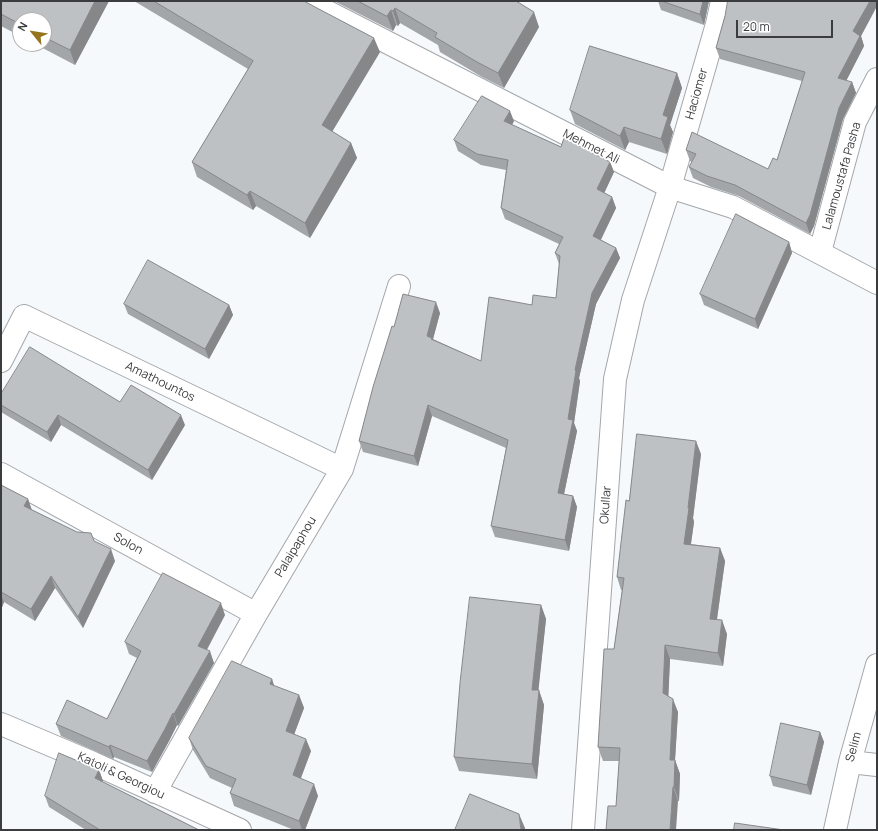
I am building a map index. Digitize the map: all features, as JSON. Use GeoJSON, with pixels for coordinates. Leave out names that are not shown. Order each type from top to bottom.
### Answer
{"type":"FeatureCollection","features":[{"type":"Feature","properties":{"kind":"street","name":"Haciomer"},"geometry":{"type":"LineString","coordinates":[[670,187],[717,24],[722,1]]}},
{"type":"Feature","properties":{"kind":"street","name":"Mehmet Ali"},"geometry":{"type":"LineString","coordinates":[[322,4],[670,187],[733,207],[877,283]]}},
{"type":"Feature","properties":{"kind":"street","name":"Lalamoustafa Pasha"},"geometry":{"type":"LineString","coordinates":[[820,252],[856,122],[877,79]]}},
{"type":"Feature","properties":{"kind":"street","name":"Okullar"},"geometry":{"type":"LineString","coordinates":[[583,830],[615,379],[633,300],[670,187]]}},
{"type":"Feature","properties":{"kind":"street","name":"Palaipaphou"},"geometry":{"type":"LineString","coordinates":[[155,792],[256,614],[342,469],[399,286]]}},
{"type":"Feature","properties":{"kind":"street","name":"Amathountos"},"geometry":{"type":"LineString","coordinates":[[1,361],[24,316],[342,469]]}},
{"type":"Feature","properties":{"kind":"street","name":"Solon"},"geometry":{"type":"LineString","coordinates":[[1,474],[256,614]]}},
{"type":"Feature","properties":{"kind":"street","name":"Selim"},"geometry":{"type":"LineString","coordinates":[[835,830],[850,762],[877,664]]}},
{"type":"Feature","properties":{"kind":"street","name":"Katoli & Georgiou"},"geometry":{"type":"LineString","coordinates":[[1,724],[94,763],[240,830]]}},
{"type":"Feature","properties":{"kind":"street"},"geometry":{"type":"LineString","coordinates":[[850,762],[877,765]]}},
{"type":"Feature","properties":{"kind":"building"},"geometry":{"type":"Polygon","coordinates":[[[1,1],[95,1],[70,50],[52,41],[52,12],[12,12],[12,20],[1,14],[1,1]]]}},
{"type":"Feature","properties":{"kind":"building"},"geometry":{"type":"Polygon","coordinates":[[[154,1],[304,1],[374,38],[322,125],[351,143],[305,223],[250,191],[247,195],[192,162],[253,61],[154,1]]]}},
{"type":"Feature","properties":{"kind":"building"},"geometry":{"type":"Polygon","coordinates":[[[358,1],[516,1],[534,12],[498,73],[435,37],[437,33],[395,8],[393,11],[391,10],[387,16],[358,1]]]}},
{"type":"Feature","properties":{"kind":"building"},"geometry":{"type":"Polygon","coordinates":[[[662,1],[703,1],[700,14],[662,1]]]}},
{"type":"Feature","properties":{"kind":"building"},"geometry":{"type":"Polygon","coordinates":[[[728,1],[870,1],[853,31],[860,36],[838,78],[852,82],[839,108],[810,215],[806,223],[735,185],[707,176],[689,167],[696,154],[686,150],[692,132],[768,169],[773,158],[777,160],[805,72],[716,48],[728,1]]]}},
{"type":"Feature","properties":{"kind":"building"},"geometry":{"type":"Polygon","coordinates":[[[590,46],[677,73],[663,115],[668,117],[661,139],[624,127],[620,136],[570,110],[590,46]]]}},
{"type":"Feature","properties":{"kind":"building"},"geometry":{"type":"Polygon","coordinates":[[[482,96],[510,111],[504,121],[561,147],[564,138],[610,162],[597,189],[612,197],[593,236],[616,248],[592,293],[575,370],[568,419],[573,420],[558,493],[573,496],[565,540],[491,526],[508,440],[428,405],[414,456],[359,441],[373,387],[392,326],[394,327],[403,294],[436,302],[427,336],[481,361],[489,297],[532,305],[533,295],[556,298],[560,256],[555,253],[563,237],[501,208],[508,160],[477,154],[454,140],[482,96]]]}},
{"type":"Feature","properties":{"kind":"building"},"geometry":{"type":"Polygon","coordinates":[[[736,214],[789,242],[755,319],[700,294],[736,214]]]}},
{"type":"Feature","properties":{"kind":"building"},"geometry":{"type":"Polygon","coordinates":[[[148,260],[229,305],[205,349],[124,304],[148,260]]]}},
{"type":"Feature","properties":{"kind":"building"},"geometry":{"type":"Polygon","coordinates":[[[30,347],[120,402],[131,385],[181,415],[148,470],[58,415],[47,432],[1,405],[1,394],[30,347]]]}},
{"type":"Feature","properties":{"kind":"building"},"geometry":{"type":"Polygon","coordinates":[[[637,434],[696,441],[684,544],[720,548],[710,619],[722,620],[718,653],[665,645],[663,693],[673,699],[670,760],[675,760],[670,830],[606,830],[608,806],[616,806],[620,748],[598,747],[604,649],[614,649],[624,578],[617,577],[626,500],[629,501],[637,434]]]}},
{"type":"Feature","properties":{"kind":"building"},"geometry":{"type":"Polygon","coordinates":[[[1,485],[28,499],[24,506],[77,532],[91,533],[94,541],[111,549],[78,617],[51,576],[31,609],[1,592],[1,485]]]}},
{"type":"Feature","properties":{"kind":"building"},"geometry":{"type":"Polygon","coordinates":[[[163,573],[221,603],[198,646],[210,651],[174,714],[173,713],[147,761],[110,745],[109,747],[56,724],[67,700],[107,719],[141,651],[125,642],[163,573]]]}},
{"type":"Feature","properties":{"kind":"building"},"geometry":{"type":"Polygon","coordinates":[[[470,597],[541,605],[532,690],[539,690],[532,764],[454,757],[460,683],[470,597]]]}},
{"type":"Feature","properties":{"kind":"building"},"geometry":{"type":"Polygon","coordinates":[[[232,661],[272,679],[270,684],[299,695],[286,731],[306,739],[293,775],[314,784],[299,821],[230,793],[236,779],[206,766],[189,738],[232,661]]]}},
{"type":"Feature","properties":{"kind":"building"},"geometry":{"type":"Polygon","coordinates":[[[781,723],[820,732],[807,785],[770,776],[781,723]]]}},
{"type":"Feature","properties":{"kind":"building"},"geometry":{"type":"Polygon","coordinates":[[[59,753],[99,770],[95,778],[199,830],[100,830],[45,796],[59,753]]]}},
{"type":"Feature","properties":{"kind":"building"},"geometry":{"type":"Polygon","coordinates":[[[470,794],[519,814],[521,830],[455,830],[470,794]]]}},
{"type":"Feature","properties":{"kind":"building"},"geometry":{"type":"Polygon","coordinates":[[[735,823],[784,830],[734,830],[735,823]]]}}]}
